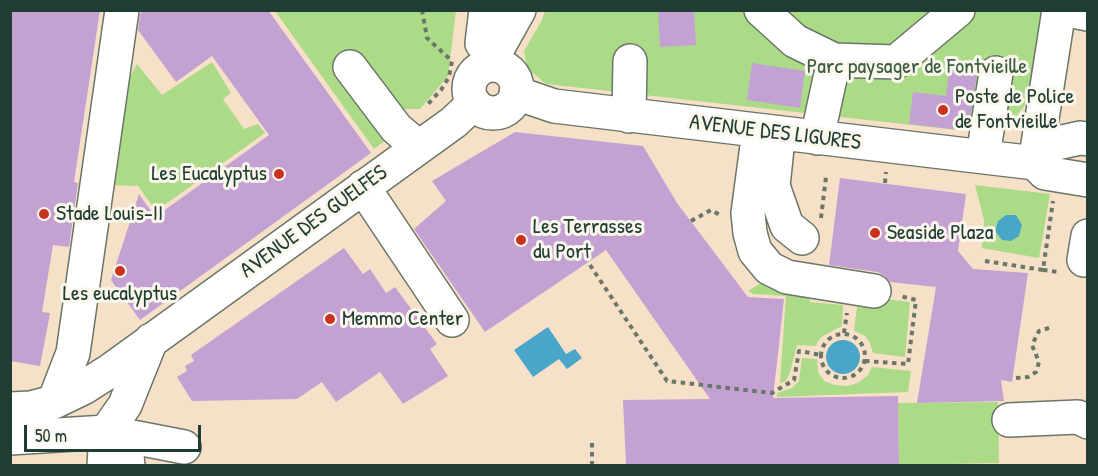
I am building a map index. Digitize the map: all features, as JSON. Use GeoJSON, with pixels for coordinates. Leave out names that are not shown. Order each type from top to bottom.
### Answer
{"type":"FeatureCollection","features":[{"type":"Feature","properties":{"kind":"street"},"geometry":{"type":"LineString","coordinates":[[54,402],[73,353],[123,10]]}},
{"type":"Feature","properties":{"kind":"street"},"geometry":{"type":"LineString","coordinates":[[486,10],[482,43],[495,59],[510,73],[516,85],[516,93],[509,106],[502,110],[487,112],[474,103],[469,90],[473,76],[495,59],[519,10]]}},
{"type":"Feature","properties":{"kind":"street"},"geometry":{"type":"LineString","coordinates":[[761,10],[795,41],[834,60],[896,62],[958,10]]}},
{"type":"Feature","properties":{"kind":"street"},"geometry":{"type":"LineString","coordinates":[[1045,170],[1059,10]]}},
{"type":"Feature","properties":{"kind":"street"},"geometry":{"type":"LineString","coordinates":[[1068,10],[1088,14]]}},
{"type":"Feature","properties":{"kind":"street"},"geometry":{"type":"LineString","coordinates":[[818,138],[834,60]]}},
{"type":"Feature","properties":{"kind":"street"},"geometry":{"type":"LineString","coordinates":[[629,116],[630,61]]}},
{"type":"Feature","properties":{"kind":"street"},"geometry":{"type":"LineString","coordinates":[[350,67],[396,128],[418,147]]}},
{"type":"Feature","properties":{"kind":"street"},"geometry":{"type":"LineString","coordinates":[[983,156],[996,73]]}},
{"type":"Feature","properties":{"kind":"street","name":"AVENUE DES LIGURES"},"geometry":{"type":"LineString","coordinates":[[516,93],[554,106],[983,156],[1088,180]]}},
{"type":"Feature","properties":{"kind":"street","name":"AVENUE DES GUELFES"},"geometry":{"type":"LineString","coordinates":[[10,409],[31,408],[54,402],[92,383],[454,122],[474,103]]}},
{"type":"Feature","properties":{"kind":"street"},"geometry":{"type":"LineString","coordinates":[[769,132],[773,186],[787,226],[802,238]]}},
{"type":"Feature","properties":{"kind":"street"},"geometry":{"type":"LineString","coordinates":[[769,132],[748,213],[755,251],[769,268],[787,277],[874,291]]}},
{"type":"Feature","properties":{"kind":"street"},"geometry":{"type":"LineString","coordinates":[[1045,170],[1044,150],[1053,144],[1080,138],[1088,139]]}},
{"type":"Feature","properties":{"kind":"street"},"geometry":{"type":"LineString","coordinates":[[363,187],[452,320]]}},
{"type":"Feature","properties":{"kind":"street"},"geometry":{"type":"LineString","coordinates":[[104,465],[106,432],[125,405],[152,339]]}},
{"type":"Feature","properties":{"kind":"street"},"geometry":{"type":"LineString","coordinates":[[1009,420],[1078,417],[1088,422]]}},
{"type":"Feature","properties":{"kind":"street"},"geometry":{"type":"LineString","coordinates":[[106,432],[127,456],[128,465]]}},
{"type":"Feature","properties":{"kind":"street"},"geometry":{"type":"LineString","coordinates":[[10,438],[106,432],[184,447]]}},
{"type":"Feature","properties":{"kind":"path"},"geometry":{"type":"LineString","coordinates":[[422,10],[427,38],[452,61],[449,77],[441,90],[422,110]]}},
{"type":"Feature","properties":{"kind":"path"},"geometry":{"type":"LineString","coordinates":[[1043,270],[1045,170]]}},
{"type":"Feature","properties":{"kind":"path"},"geometry":{"type":"LineString","coordinates":[[985,261],[1043,270],[1077,256]]}},
{"type":"Feature","properties":{"kind":"path"},"geometry":{"type":"LineString","coordinates":[[590,265],[667,381],[772,393],[794,380],[799,351],[821,355]]}},
{"type":"Feature","properties":{"kind":"path"},"geometry":{"type":"LineString","coordinates":[[865,360],[908,364],[916,300],[874,291]]}},
{"type":"Feature","properties":{"kind":"path"},"geometry":{"type":"LineString","coordinates":[[1016,378],[1028,377],[1036,372],[1039,362],[1032,345],[1039,331],[1052,327]]}},
{"type":"Feature","properties":{"kind":"path"},"geometry":{"type":"LineString","coordinates":[[844,333],[859,339],[866,353],[865,360],[857,374],[843,378],[835,377],[825,368],[821,355],[825,343],[830,338],[844,333]]}},
{"type":"Feature","properties":{"kind":"path"},"geometry":{"type":"LineString","coordinates":[[592,443],[592,465]]}},
{"type":"Feature","properties":{"kind":"green space"},"geometry":{"type":"Polygon","coordinates":[[[275,11],[456,11],[448,76],[420,109],[400,109],[386,140],[374,149],[275,11]]]}},
{"type":"Feature","properties":{"kind":"green space","name":"Parc paysager de Fontvieille"},"geometry":{"type":"Polygon","coordinates":[[[545,11],[1047,11],[1026,104],[1001,135],[546,84],[527,68],[524,51],[545,11]]]}},
{"type":"Feature","properties":{"kind":"green space"},"geometry":{"type":"Polygon","coordinates":[[[212,62],[231,93],[223,99],[244,129],[258,124],[265,133],[156,211],[138,186],[106,185],[117,101],[137,64],[162,95],[212,62]]]}},
{"type":"Feature","properties":{"kind":"green space"},"geometry":{"type":"Polygon","coordinates":[[[975,185],[1050,194],[1039,258],[982,248],[984,220],[975,185]]]}},
{"type":"Feature","properties":{"kind":"green space"},"geometry":{"type":"Polygon","coordinates":[[[766,280],[809,296],[810,302],[843,305],[842,326],[823,336],[816,346],[797,345],[786,381],[780,383],[786,296],[753,294],[748,291],[766,280]]]}},
{"type":"Feature","properties":{"kind":"green space"},"geometry":{"type":"Polygon","coordinates":[[[877,298],[910,302],[905,357],[873,353],[865,336],[854,331],[857,307],[875,309],[877,298]]]}},
{"type":"Feature","properties":{"kind":"green space"},"geometry":{"type":"Polygon","coordinates":[[[802,358],[817,359],[818,372],[824,381],[835,385],[847,386],[858,383],[868,375],[872,367],[911,371],[908,392],[777,397],[777,393],[792,388],[799,381],[802,358]]]}},
{"type":"Feature","properties":{"kind":"green space"},"geometry":{"type":"Polygon","coordinates":[[[998,402],[999,463],[899,465],[898,403],[998,402]]]}},
{"type":"Feature","properties":{"kind":"water"},"geometry":{"type":"Polygon","coordinates":[[[1006,215],[1016,215],[1022,225],[1019,236],[1011,241],[1002,240],[995,231],[998,221],[1006,215]]]}},
{"type":"Feature","properties":{"kind":"water"},"geometry":{"type":"Polygon","coordinates":[[[548,327],[566,354],[575,349],[582,358],[567,369],[559,359],[533,377],[514,350],[548,327]]]}},
{"type":"Feature","properties":{"kind":"water"},"geometry":{"type":"Polygon","coordinates":[[[843,340],[855,345],[860,357],[855,369],[843,374],[831,369],[826,357],[831,345],[843,340]]]}},
{"type":"Feature","properties":{"kind":"building","name":"Stade Louis-II"},"geometry":{"type":"Polygon","coordinates":[[[10,10],[100,10],[74,182],[78,183],[69,247],[53,245],[42,312],[50,313],[40,366],[10,361],[10,10]]]}},
{"type":"Feature","properties":{"kind":"building","name":"Les Eucalyptus"},"geometry":{"type":"Polygon","coordinates":[[[145,10],[268,10],[371,153],[140,320],[111,280],[139,194],[155,217],[269,135],[212,56],[176,82],[138,30],[140,14],[145,10]]]}},
{"type":"Feature","properties":{"kind":"building"},"geometry":{"type":"Polygon","coordinates":[[[658,10],[694,10],[696,45],[660,47],[658,10]]]}},
{"type":"Feature","properties":{"kind":"building"},"geometry":{"type":"Polygon","coordinates":[[[752,63],[805,71],[800,108],[747,100],[752,63]]]}},
{"type":"Feature","properties":{"kind":"building","name":"Poste de Police de Fontvieille"},"geometry":{"type":"Polygon","coordinates":[[[950,65],[978,68],[968,131],[909,124],[913,92],[946,96],[950,65]]]}},
{"type":"Feature","properties":{"kind":"building"},"geometry":{"type":"Polygon","coordinates":[[[515,132],[643,146],[677,203],[748,297],[784,299],[773,398],[898,396],[899,465],[626,465],[623,400],[710,399],[606,250],[485,332],[414,229],[446,201],[432,181],[515,132]]]}},
{"type":"Feature","properties":{"kind":"building"},"geometry":{"type":"Polygon","coordinates":[[[840,178],[966,194],[958,251],[973,269],[1028,273],[1012,382],[1001,380],[1004,401],[917,403],[936,287],[890,282],[877,272],[829,265],[840,178]]]}},
{"type":"Feature","properties":{"kind":"building","name":"Memmo Center"},"geometry":{"type":"Polygon","coordinates":[[[344,248],[363,274],[370,269],[386,293],[395,287],[437,344],[430,349],[448,376],[403,404],[380,372],[336,402],[322,382],[297,399],[192,401],[177,377],[187,371],[185,366],[194,361],[191,355],[344,248]]]}},
{"type":"Feature","properties":{"kind":"place","name":"Poste de Police de Fontvieille"},"geometry":{"type":"Point","coordinates":[943,110]}},
{"type":"Feature","properties":{"kind":"place","name":"Les Eucalyptus"},"geometry":{"type":"Point","coordinates":[279,174]}},
{"type":"Feature","properties":{"kind":"place","name":"Stade Louis-II"},"geometry":{"type":"Point","coordinates":[44,214]}},
{"type":"Feature","properties":{"kind":"place","name":"Seaside Plaza"},"geometry":{"type":"Point","coordinates":[875,233]}},
{"type":"Feature","properties":{"kind":"place","name":"Les Terrasses du Port"},"geometry":{"type":"Point","coordinates":[521,240]}},
{"type":"Feature","properties":{"kind":"place","name":"Les eucalyptus"},"geometry":{"type":"Point","coordinates":[120,271]}},
{"type":"Feature","properties":{"kind":"place","name":"Memmo Center"},"geometry":{"type":"Point","coordinates":[330,319]}}]}
